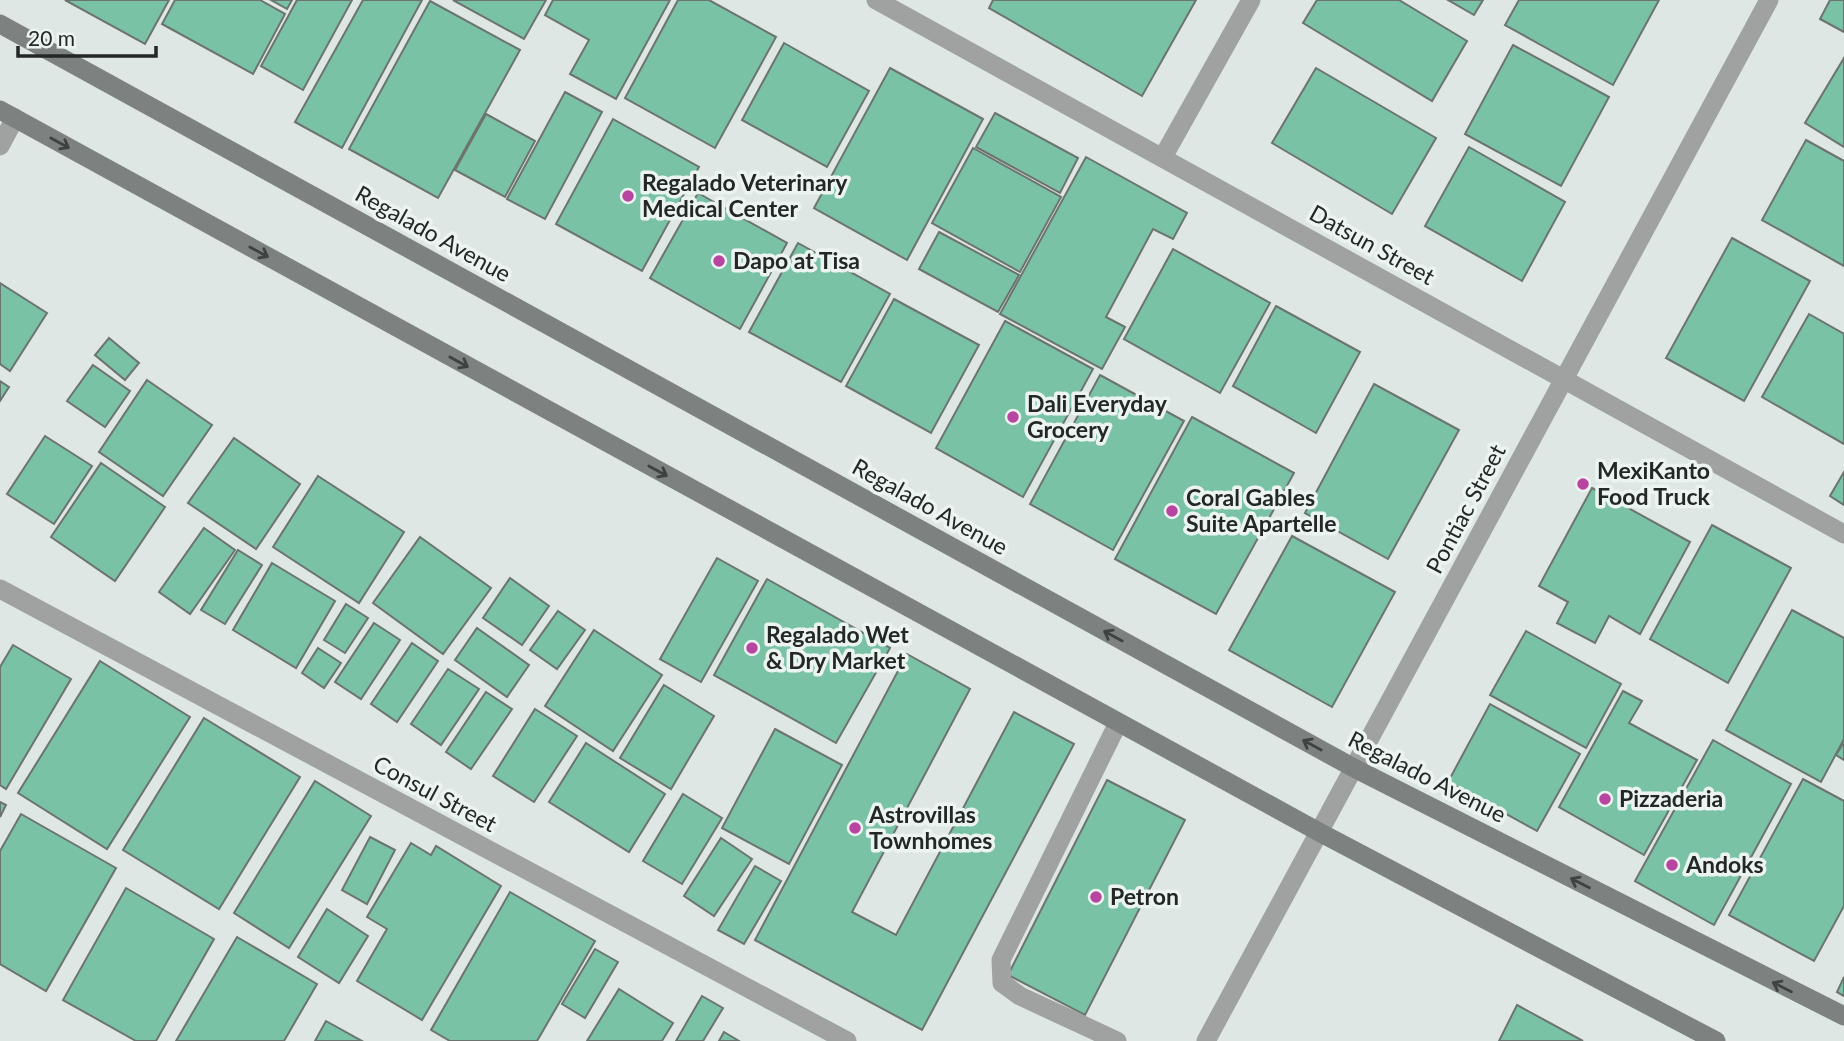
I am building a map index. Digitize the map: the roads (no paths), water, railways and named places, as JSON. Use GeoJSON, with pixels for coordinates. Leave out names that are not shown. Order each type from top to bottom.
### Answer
{"type":"FeatureCollection","features":[{"type":"Feature","properties":{"kind":"main road","name":"Regalado Avenue"},"geometry":{"type":"LineString","coordinates":[[0,24],[1354,768],[1844,1016]]}},
{"type":"Feature","properties":{"kind":"main road"},"geometry":{"type":"LineString","coordinates":[[7,114],[1118,723],[1716,1041]]}},
{"type":"Feature","properties":{"kind":"street","name":"Datsun Street"},"geometry":{"type":"LineString","coordinates":[[876,0],[1844,534]]}},
{"type":"Feature","properties":{"kind":"street"},"geometry":{"type":"LineString","coordinates":[[1163,157],[1251,0]]}},
{"type":"Feature","properties":{"kind":"street","name":"Pontiac Street"},"geometry":{"type":"LineString","coordinates":[[1206,1041],[1769,0]]}},
{"type":"Feature","properties":{"kind":"street"},"geometry":{"type":"LineString","coordinates":[[0,146],[7,114]]}},
{"type":"Feature","properties":{"kind":"street","name":"Consul Street"},"geometry":{"type":"LineString","coordinates":[[0,589],[847,1041]]}},
{"type":"Feature","properties":{"kind":"street"},"geometry":{"type":"LineString","coordinates":[[1117,1041],[1020,996],[1002,983],[1000,960],[1118,723]]}},
{"type":"Feature","properties":{"kind":"place","name":"Regalado Veterinary Medical Center"},"geometry":{"type":"Point","coordinates":[628,196]}},
{"type":"Feature","properties":{"kind":"place","name":"Dapo at Tisa"},"geometry":{"type":"Point","coordinates":[719,261]}},
{"type":"Feature","properties":{"kind":"place","name":"Dali Everyday Grocery"},"geometry":{"type":"Point","coordinates":[1013,417]}},
{"type":"Feature","properties":{"kind":"place","name":"MexiKanto Food Truck"},"geometry":{"type":"Point","coordinates":[1583,484]}},
{"type":"Feature","properties":{"kind":"place","name":"Coral Gables Suite Apartelle"},"geometry":{"type":"Point","coordinates":[1172,511]}},
{"type":"Feature","properties":{"kind":"place","name":"Regalado Wet & Dry Market"},"geometry":{"type":"Point","coordinates":[752,648]}},
{"type":"Feature","properties":{"kind":"place","name":"Pizzaderia"},"geometry":{"type":"Point","coordinates":[1605,799]}},
{"type":"Feature","properties":{"kind":"place","name":"Astrovillas Townhomes"},"geometry":{"type":"Point","coordinates":[855,828]}},
{"type":"Feature","properties":{"kind":"place","name":"Andoks"},"geometry":{"type":"Point","coordinates":[1672,865]}},
{"type":"Feature","properties":{"kind":"place","name":"Petron"},"geometry":{"type":"Point","coordinates":[1096,897]}}]}
